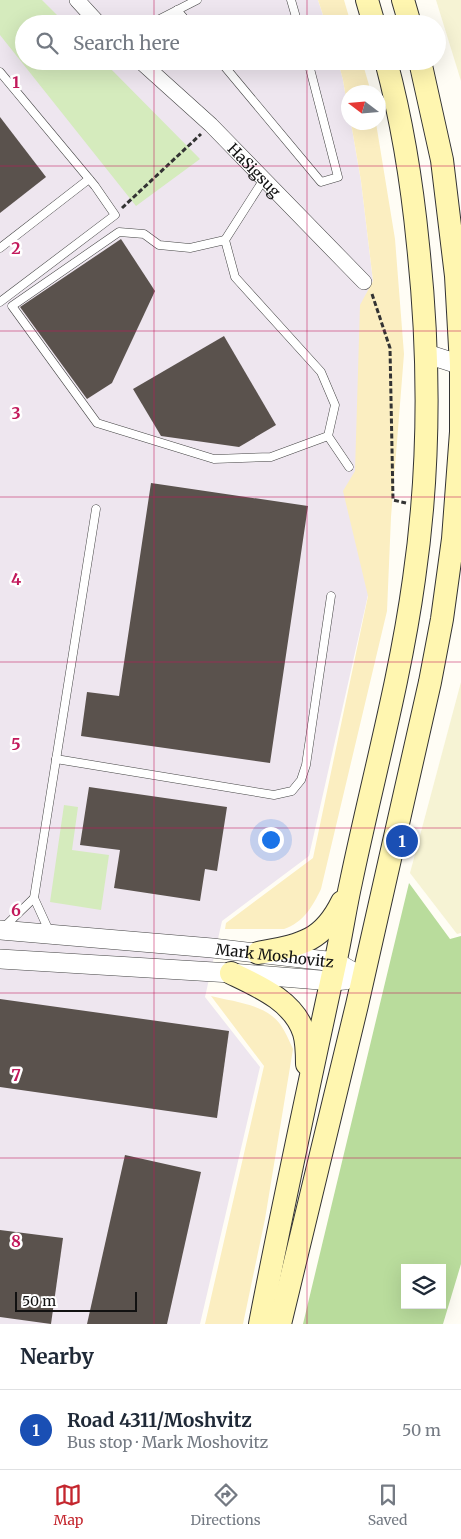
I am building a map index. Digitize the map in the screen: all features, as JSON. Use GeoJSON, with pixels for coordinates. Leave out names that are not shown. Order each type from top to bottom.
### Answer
{"type":"FeatureCollection","features":[{"type":"Feature","properties":{"kind":"main road"},"geometry":{"type":"LineString","coordinates":[[367,0],[371,15]]}},
{"type":"Feature","properties":{"kind":"main road"},"geometry":{"type":"LineString","coordinates":[[403,0],[407,15]]}},
{"type":"Feature","properties":{"kind":"main road"},"geometry":{"type":"LineString","coordinates":[[260,1324],[279,1225],[407,622],[422,508],[426,443],[427,354],[421,274],[410,180],[388,70]]}},
{"type":"Feature","properties":{"kind":"main road"},"geometry":{"type":"LineString","coordinates":[[280,1324],[363,978],[426,701],[437,645],[453,539],[460,463],[461,356],[459,281],[442,160],[422,70]]}},
{"type":"Feature","properties":{"kind":"main road"},"geometry":{"type":"LineString","coordinates":[[258,953],[302,943],[323,931],[332,920],[351,883]]}},
{"type":"Feature","properties":{"kind":"main road"},"geometry":{"type":"LineString","coordinates":[[230,973],[270,994],[294,1013],[304,1033],[307,1046],[309,1090]]}},
{"type":"Feature","properties":{"kind":"street"},"geometry":{"type":"LineString","coordinates":[[77,0],[91,15]]}},
{"type":"Feature","properties":{"kind":"street","name":"HaSigsug"},"geometry":{"type":"LineString","coordinates":[[150,70],[211,125],[364,282]]}},
{"type":"Feature","properties":{"kind":"street"},"geometry":{"type":"LineString","coordinates":[[427,354],[461,356]]}},
{"type":"Feature","properties":{"kind":"street","name":"Mark Moshovitz"},"geometry":{"type":"LineString","coordinates":[[0,930],[258,953],[363,978]]}},
{"type":"Feature","properties":{"kind":"street","name":"Mark Moshovitz"},"geometry":{"type":"LineString","coordinates":[[0,960],[230,973],[334,972]]}},
{"type":"Feature","properties":{"kind":"lane"},"geometry":{"type":"LineString","coordinates":[[167,15],[197,0]]}},
{"type":"Feature","properties":{"kind":"lane"},"geometry":{"type":"LineString","coordinates":[[290,0],[295,15]]}},
{"type":"Feature","properties":{"kind":"lane"},"geometry":{"type":"LineString","coordinates":[[177,10],[181,15]]}},
{"type":"Feature","properties":{"kind":"lane"},"geometry":{"type":"LineString","coordinates":[[228,70],[321,182],[338,177],[310,70]]}},
{"type":"Feature","properties":{"kind":"lane"},"geometry":{"type":"LineString","coordinates":[[0,72],[89,180],[115,215],[0,302]]}},
{"type":"Feature","properties":{"kind":"lane"},"geometry":{"type":"LineString","coordinates":[[264,179],[224,240],[190,248],[159,245],[144,234],[119,232],[12,306],[97,423],[214,459],[271,457],[328,436]]}},
{"type":"Feature","properties":{"kind":"lane"},"geometry":{"type":"LineString","coordinates":[[0,248],[89,180]]}},
{"type":"Feature","properties":{"kind":"lane"},"geometry":{"type":"LineString","coordinates":[[224,240],[235,277],[321,372],[335,405],[328,436],[349,467]]}},
{"type":"Feature","properties":{"kind":"lane"},"geometry":{"type":"LineString","coordinates":[[50,935],[34,898],[96,509]]}},
{"type":"Feature","properties":{"kind":"lane"},"geometry":{"type":"LineString","coordinates":[[56,759],[274,795],[292,792],[301,780],[306,765],[331,596]]}},
{"type":"Feature","properties":{"kind":"lane"},"geometry":{"type":"LineString","coordinates":[[0,930],[34,898]]}},
{"type":"Feature","properties":{"kind":"path"},"geometry":{"type":"LineString","coordinates":[[115,215],[211,125]]}},
{"type":"Feature","properties":{"kind":"path"},"geometry":{"type":"LineString","coordinates":[[364,282],[366,276],[390,348],[393,500],[422,508]]}},
{"type":"Feature","properties":{"kind":"shaded area"},"geometry":{"type":"Polygon","coordinates":[[[0,0],[318,0],[323,15],[15,15],[15,70],[340,70],[344,85],[341,85],[341,130],[352,130],[361,181],[373,281],[368,595],[309,856],[222,921],[205,997],[260,1067],[200,1324],[0,1324],[0,0]]]}},
{"type":"Feature","properties":{"kind":"shaded area"},"geometry":{"type":"Polygon","coordinates":[[[436,0],[461,0],[461,81],[446,32],[446,15],[441,15],[436,0]]]}},
{"type":"Feature","properties":{"kind":"shaded area"},"geometry":{"type":"Polygon","coordinates":[[[461,682],[461,933],[457,934],[410,873],[461,682]]]}},
{"type":"Feature","properties":{"kind":"green space"},"geometry":{"type":"Polygon","coordinates":[[[0,0],[42,0],[57,15],[15,15],[15,54],[0,35],[0,0]]]}},
{"type":"Feature","properties":{"kind":"green space"},"geometry":{"type":"Polygon","coordinates":[[[28,70],[112,70],[200,159],[136,206],[28,70]]]}},
{"type":"Feature","properties":{"kind":"green space"},"geometry":{"type":"Polygon","coordinates":[[[64,805],[78,807],[72,850],[109,855],[101,910],[50,902],[64,805]]]}},
{"type":"Feature","properties":{"kind":"green space"},"geometry":{"type":"Polygon","coordinates":[[[409,883],[450,939],[461,936],[461,1264],[443,1324],[303,1324],[409,883]]]}},
{"type":"Feature","properties":{"kind":"sand"},"geometry":{"type":"Polygon","coordinates":[[[318,0],[344,0],[348,15],[323,15],[318,0]]]}},
{"type":"Feature","properties":{"kind":"sand"},"geometry":{"type":"Polygon","coordinates":[[[340,70],[365,70],[369,85],[344,85],[340,70]]]}},
{"type":"Feature","properties":{"kind":"sand"},"geometry":{"type":"Polygon","coordinates":[[[352,130],[377,130],[395,239],[404,354],[391,517],[387,611],[318,895],[311,908],[297,923],[284,929],[225,929],[226,923],[313,858],[368,596],[343,491],[355,471],[360,305],[373,281],[361,181],[352,130]]]}},
{"type":"Feature","properties":{"kind":"sand"},"geometry":{"type":"Polygon","coordinates":[[[211,996],[250,1005],[272,1016],[279,1023],[293,1049],[265,1219],[243,1324],[205,1324],[264,1066],[211,996]]]}},
{"type":"Feature","properties":{"kind":"building"},"geometry":{"type":"Polygon","coordinates":[[[0,117],[46,177],[0,213],[0,117]]]}},
{"type":"Feature","properties":{"kind":"building"},"geometry":{"type":"Polygon","coordinates":[[[121,239],[155,291],[112,383],[87,399],[20,307],[121,239]]]}},
{"type":"Feature","properties":{"kind":"building"},"geometry":{"type":"Polygon","coordinates":[[[224,336],[276,425],[239,447],[161,436],[133,389],[224,336]]]}},
{"type":"Feature","properties":{"kind":"building"},"geometry":{"type":"Polygon","coordinates":[[[151,483],[308,506],[270,763],[81,736],[87,692],[119,696],[151,483]]]}},
{"type":"Feature","properties":{"kind":"building"},"geometry":{"type":"Polygon","coordinates":[[[89,787],[227,807],[217,871],[205,869],[200,901],[114,888],[120,850],[80,845],[89,787]]]}},
{"type":"Feature","properties":{"kind":"building"},"geometry":{"type":"Polygon","coordinates":[[[0,999],[229,1031],[217,1118],[0,1087],[0,999]]]}},
{"type":"Feature","properties":{"kind":"building"},"geometry":{"type":"Polygon","coordinates":[[[125,1155],[201,1172],[167,1324],[87,1324],[125,1155]]]}},
{"type":"Feature","properties":{"kind":"building"},"geometry":{"type":"Polygon","coordinates":[[[0,1230],[63,1238],[51,1324],[0,1317],[0,1230]]]}},
{"type":"Feature","properties":{"kind":"place","name":"Road 4311/Moshvitz"},"geometry":{"type":"Point","coordinates":[402,841]}}]}
